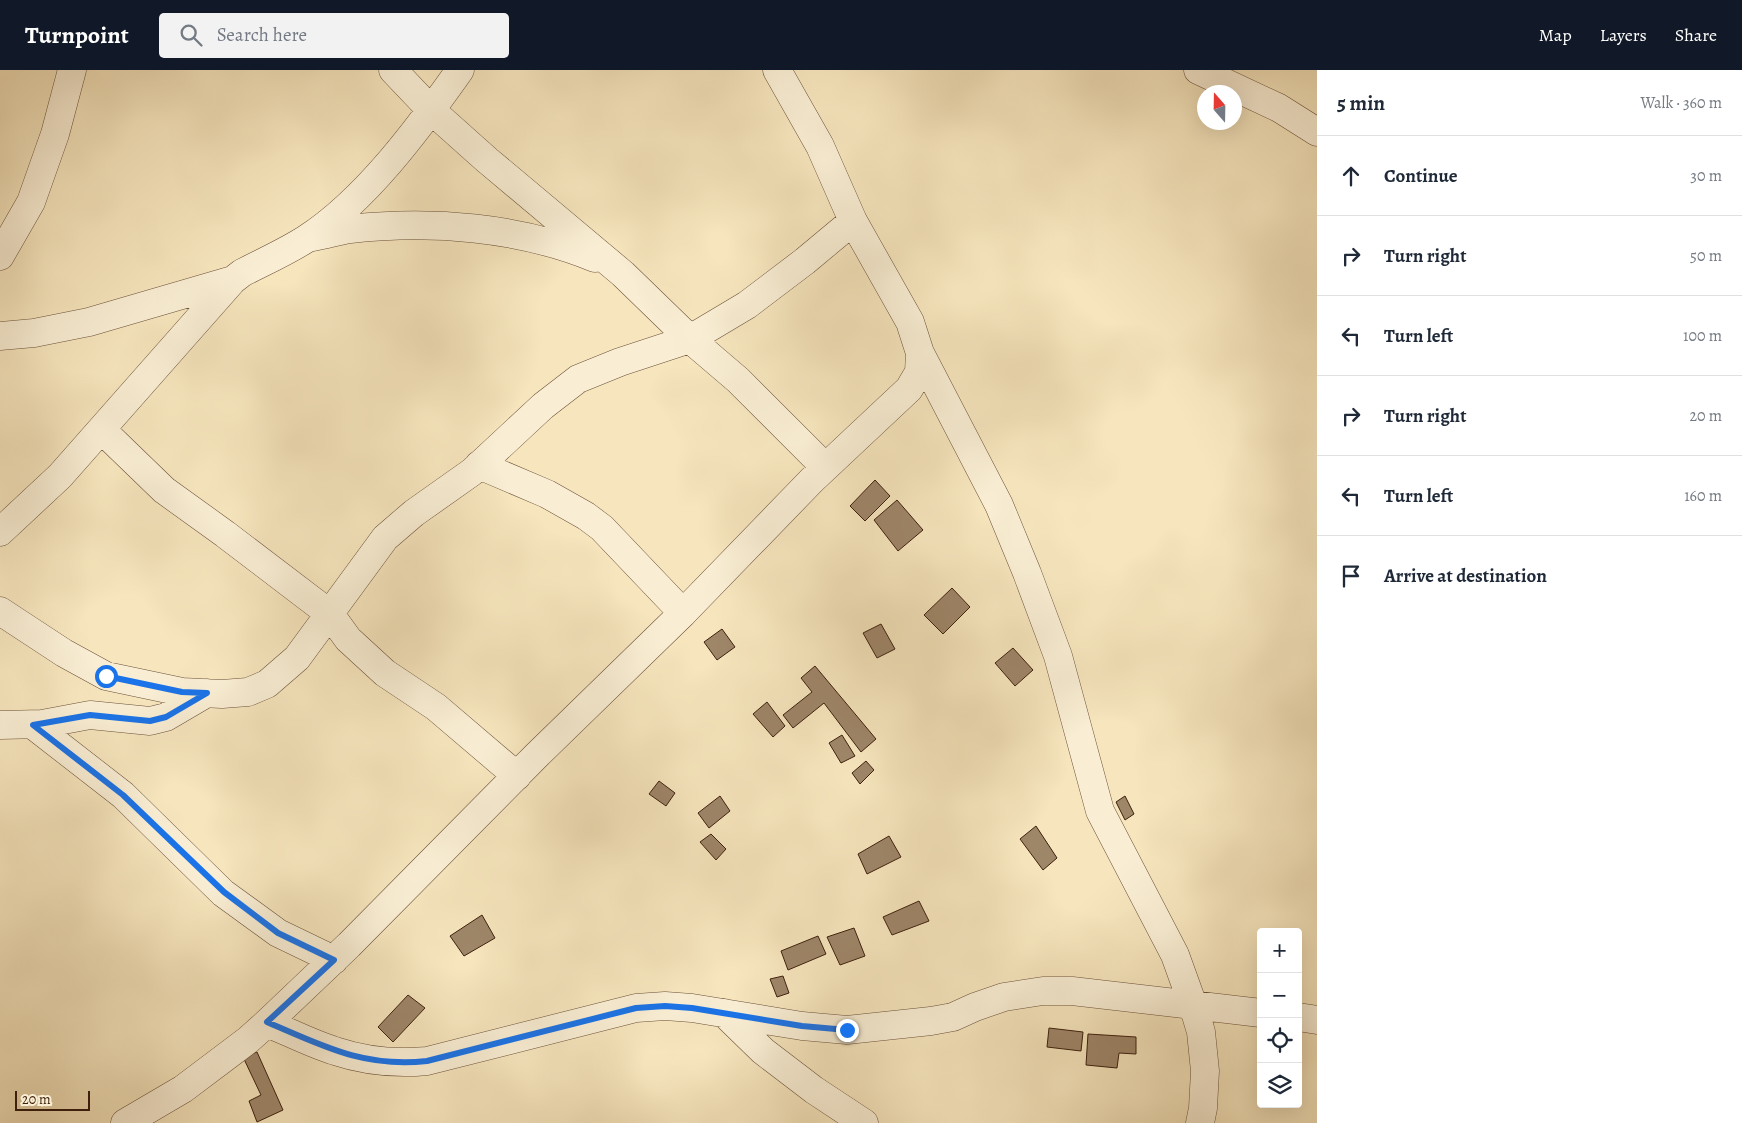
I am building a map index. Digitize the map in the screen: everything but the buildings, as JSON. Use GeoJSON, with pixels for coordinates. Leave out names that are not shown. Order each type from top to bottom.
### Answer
{"type":"FeatureCollection","features":[{"type":"Feature","properties":{"kind":"street"},"geometry":{"type":"LineString","coordinates":[[0,256],[31,202],[55,134],[72,70]]}},
{"type":"Feature","properties":{"kind":"street"},"geometry":{"type":"LineString","coordinates":[[393,70],[431,110],[487,160],[614,266],[690,339],[738,380],[825,467]]}},
{"type":"Feature","properties":{"kind":"street"},"geometry":{"type":"LineString","coordinates":[[0,532],[60,476],[233,280],[242,273],[307,239],[361,193],[431,110],[460,70]]}},
{"type":"Feature","properties":{"kind":"street"},"geometry":{"type":"LineString","coordinates":[[777,70],[820,146],[854,221],[910,322],[920,353],[999,505],[1027,573],[1058,656],[1100,811],[1175,955],[1194,1005],[1201,1032],[1205,1071],[1203,1108],[1200,1123]]}},
{"type":"Feature","properties":{"kind":"street"},"geometry":{"type":"LineString","coordinates":[[1198,70],[1279,108],[1317,132]]}},
{"type":"Feature","properties":{"kind":"street"},"geometry":{"type":"LineString","coordinates":[[0,611],[64,653],[106,676],[182,692],[248,692],[267,684],[297,658],[385,538],[414,513],[472,472],[543,406],[578,379],[620,362],[690,339],[747,304],[804,262],[854,221]]}},
{"type":"Feature","properties":{"kind":"street"},"geometry":{"type":"LineString","coordinates":[[307,239],[349,229],[378,227],[446,226],[473,228],[537,240],[578,251],[614,266]]}},
{"type":"Feature","properties":{"kind":"street"},"geometry":{"type":"LineString","coordinates":[[0,336],[34,333],[89,322],[233,280]]}},
{"type":"Feature","properties":{"kind":"street"},"geometry":{"type":"LineString","coordinates":[[125,1123],[183,1089],[248,1040],[334,960],[682,613],[825,467],[909,389],[919,372],[920,353]]}},
{"type":"Feature","properties":{"kind":"street"},"geometry":{"type":"LineString","coordinates":[[102,430],[164,490],[226,534],[330,614],[348,639],[385,673],[436,707],[517,776]]}},
{"type":"Feature","properties":{"kind":"street"},"geometry":{"type":"LineString","coordinates":[[479,465],[547,494],[586,516],[602,528],[682,613]]}},
{"type":"Feature","properties":{"kind":"street"},"geometry":{"type":"LineString","coordinates":[[0,725],[33,725],[90,715],[150,721],[166,717],[207,693]]}},
{"type":"Feature","properties":{"kind":"street"},"geometry":{"type":"LineString","coordinates":[[33,725],[123,795],[224,892],[278,933],[334,960]]}},
{"type":"Feature","properties":{"kind":"street"},"geometry":{"type":"LineString","coordinates":[[267,1022],[335,1052],[379,1062],[408,1063],[427,1061],[636,1008],[665,1006],[692,1008],[802,1026],[847,1030],[946,1018],[1004,997],[1043,991],[1099,992],[1257,1013]]}},
{"type":"Feature","properties":{"kind":"street"},"geometry":{"type":"LineString","coordinates":[[724,1013],[763,1051],[814,1090],[864,1123]]}},
{"type":"Feature","properties":{"kind":"street"},"geometry":{"type":"LineString","coordinates":[[1302,1018],[1317,1020]]}},
{"type":"Feature","properties":{"kind":"route"},"geometry":{"type":"LineString","coordinates":[[106,676],[182,692],[207,693],[166,717],[150,721],[90,715],[33,725],[123,795],[224,892],[278,933],[334,960],[267,1022],[335,1052],[379,1062],[408,1063],[427,1061],[636,1008],[665,1006],[692,1008],[802,1026],[847,1030]]}}]}
